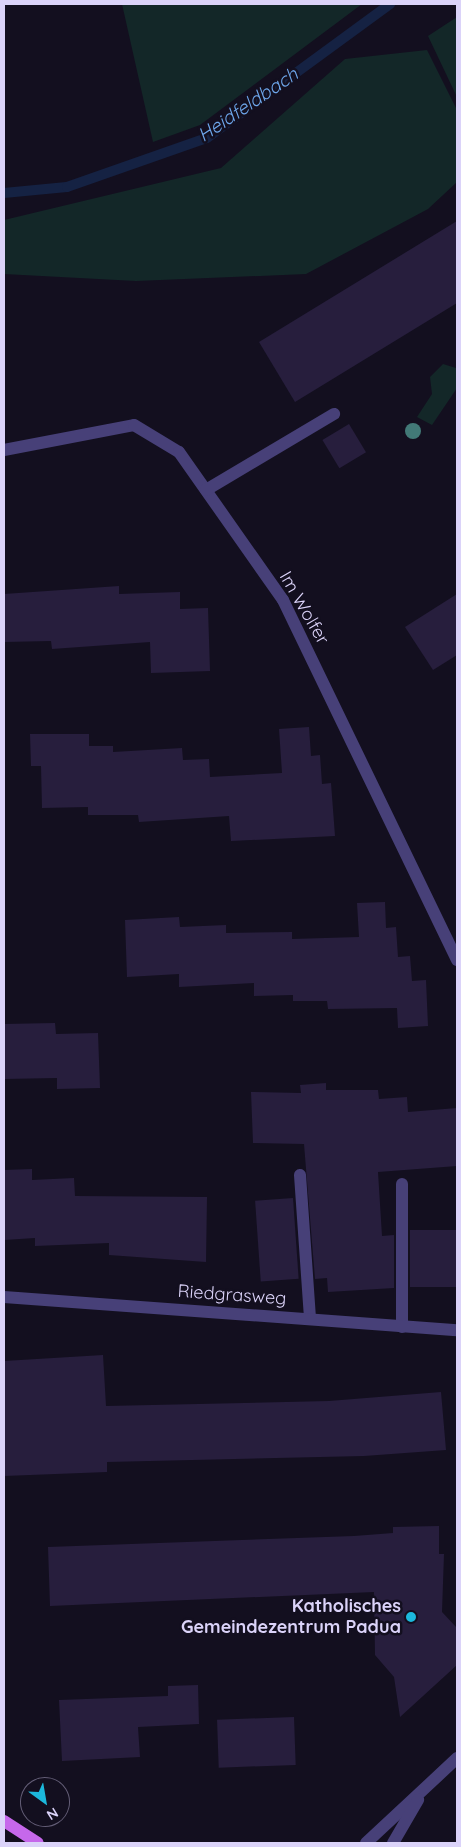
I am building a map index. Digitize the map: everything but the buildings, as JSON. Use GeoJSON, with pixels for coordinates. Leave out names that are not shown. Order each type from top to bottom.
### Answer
{"type":"FeatureCollection","features":[{"type":"Feature","properties":{"kind":"main road"},"geometry":{"type":"LineString","coordinates":[[4,1820],[38,1843]]}},
{"type":"Feature","properties":{"kind":"street"},"geometry":{"type":"LineString","coordinates":[[206,490],[334,414]]}},
{"type":"Feature","properties":{"kind":"street","name":"Im Wolfer"},"geometry":{"type":"LineString","coordinates":[[4,450],[134,426],[179,452],[282,600],[457,960]]}},
{"type":"Feature","properties":{"kind":"street"},"geometry":{"type":"LineString","coordinates":[[300,1175],[310,1319]]}},
{"type":"Feature","properties":{"kind":"street"},"geometry":{"type":"LineString","coordinates":[[402,1184],[402,1326]]}},
{"type":"Feature","properties":{"kind":"street","name":"Riedgrasweg"},"geometry":{"type":"LineString","coordinates":[[4,1296],[457,1330]]}},
{"type":"Feature","properties":{"kind":"street"},"geometry":{"type":"LineString","coordinates":[[366,1843],[457,1758]]}},
{"type":"Feature","properties":{"kind":"street"},"geometry":{"type":"LineString","coordinates":[[393,1843],[422,1792]]}},
{"type":"Feature","properties":{"kind":"green space"},"geometry":{"type":"Polygon","coordinates":[[[122,4],[362,4],[200,125],[153,142],[122,4]]]}},
{"type":"Feature","properties":{"kind":"green space"},"geometry":{"type":"Polygon","coordinates":[[[457,17],[457,97],[428,36],[457,17]]]}},
{"type":"Feature","properties":{"kind":"green space"},"geometry":{"type":"Polygon","coordinates":[[[427,50],[457,110],[457,182],[428,209],[306,274],[136,281],[4,274],[4,220],[221,168],[345,59],[427,50]]]}},
{"type":"Feature","properties":{"kind":"green space"},"geometry":{"type":"Polygon","coordinates":[[[443,364],[456,368],[457,388],[432,425],[417,417],[432,394],[430,377],[443,364]]]}},
{"type":"Feature","properties":{"kind":"waterway","name":"Heidfeldbach"},"geometry":{"type":"LineString","coordinates":[[4,193],[67,187],[207,138],[390,4]]}},
{"type":"Feature","properties":{"kind":"place","name":"Katholisches Gemeindezentrum Padua"},"geometry":{"type":"Point","coordinates":[411,1617]}}]}
